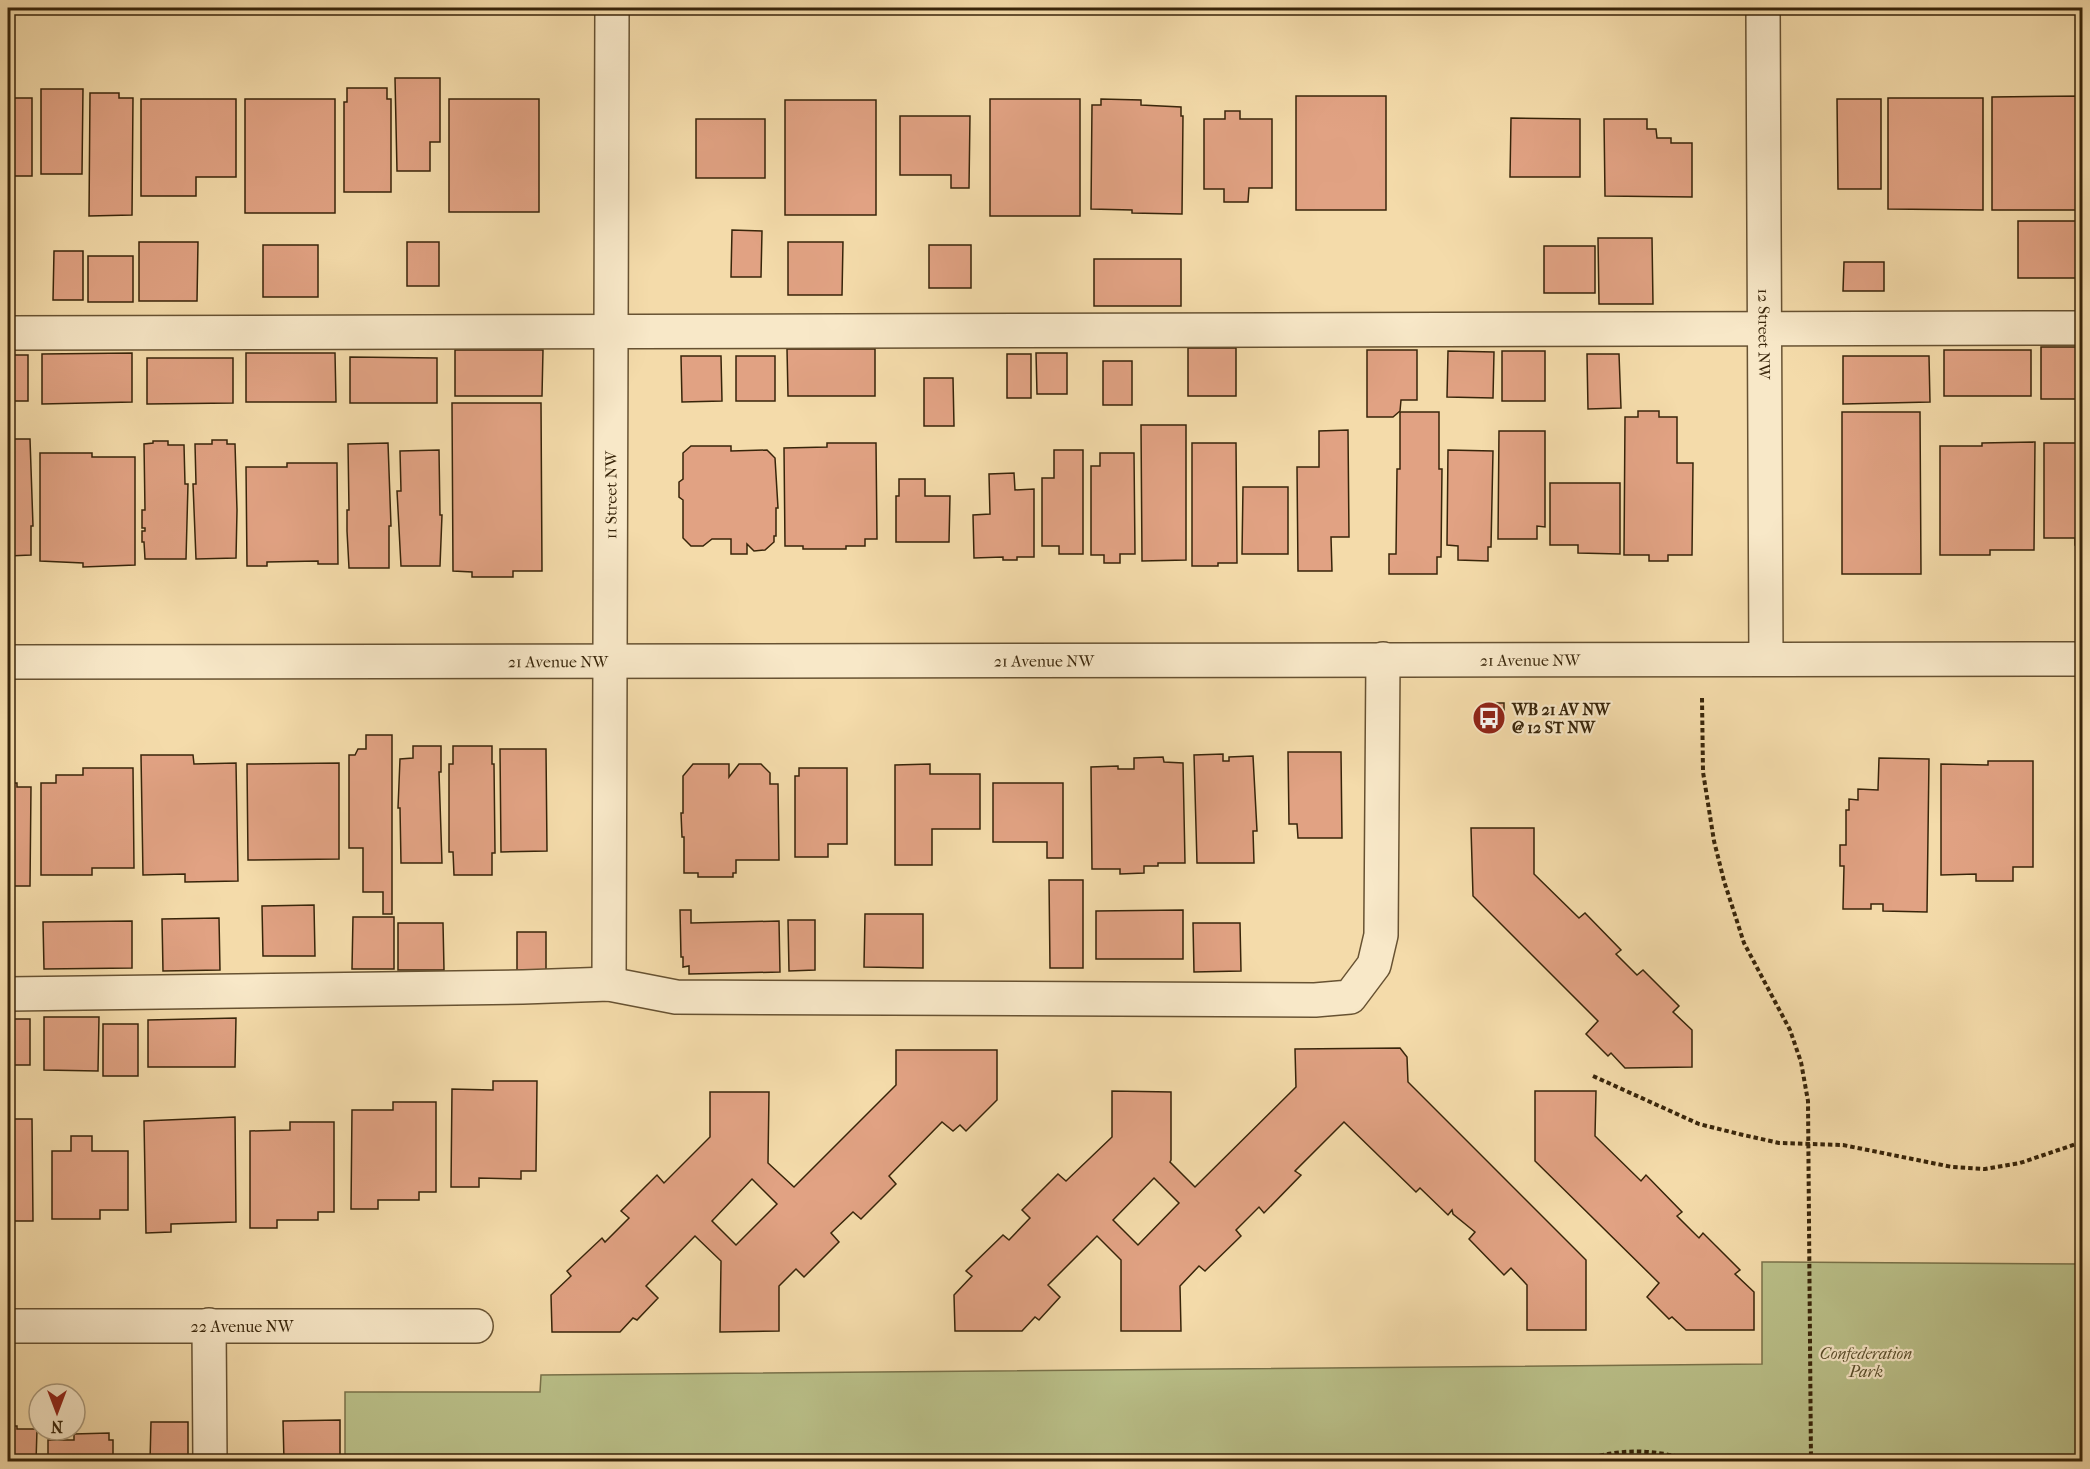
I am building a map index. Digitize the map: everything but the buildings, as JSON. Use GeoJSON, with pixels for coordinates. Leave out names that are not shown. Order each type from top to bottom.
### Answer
{"type":"FeatureCollection","features":[{"type":"Feature","properties":{"kind":"street","name":"11 Street NW"},"geometry":{"type":"LineString","coordinates":[[609,984],[612,8]]}},
{"type":"Feature","properties":{"kind":"street","name":"12 Street NW"},"geometry":{"type":"LineString","coordinates":[[1762,8],[1766,659]]}},
{"type":"Feature","properties":{"kind":"street"},"geometry":{"type":"LineString","coordinates":[[8,333],[2082,328]]}},
{"type":"Feature","properties":{"kind":"street"},"geometry":{"type":"LineString","coordinates":[[8,994],[609,984],[675,997],[1315,1000],[1350,997],[1374,965],[1381,935],[1383,659]]}},
{"type":"Feature","properties":{"kind":"street","name":"21 Avenue NW"},"geometry":{"type":"LineString","coordinates":[[8,662],[2082,659]]}},
{"type":"Feature","properties":{"kind":"street"},"geometry":{"type":"LineString","coordinates":[[209,1325],[210,1461]]}},
{"type":"Feature","properties":{"kind":"street","name":"22 Avenue NW"},"geometry":{"type":"LineString","coordinates":[[8,1326],[476,1326]]}},
{"type":"Feature","properties":{"kind":"path"},"geometry":{"type":"LineString","coordinates":[[1702,695],[1703,772],[1714,841],[1724,881],[1744,943],[1790,1030],[1802,1062],[1808,1101],[1811,1461]]}},
{"type":"Feature","properties":{"kind":"path"},"geometry":{"type":"LineString","coordinates":[[1593,1076],[1699,1124],[1779,1143],[1843,1145],[1952,1167],[1985,1169],[2020,1163],[2082,1142]]}},
{"type":"Feature","properties":{"kind":"path"},"geometry":{"type":"LineString","coordinates":[[1578,1461],[1619,1451],[1645,1450],[1698,1461]]}},
{"type":"Feature","properties":{"kind":"green space","name":"Confederation Park"},"geometry":{"type":"Polygon","coordinates":[[[1762,1262],[2082,1264],[2082,1461],[345,1461],[345,1392],[540,1392],[541,1375],[1762,1364],[1762,1262]]]}},
{"type":"Feature","properties":{"kind":"place","name":"WB 21 AV NW @ 12 ST NW"},"geometry":{"type":"Point","coordinates":[1489,718]}}]}
